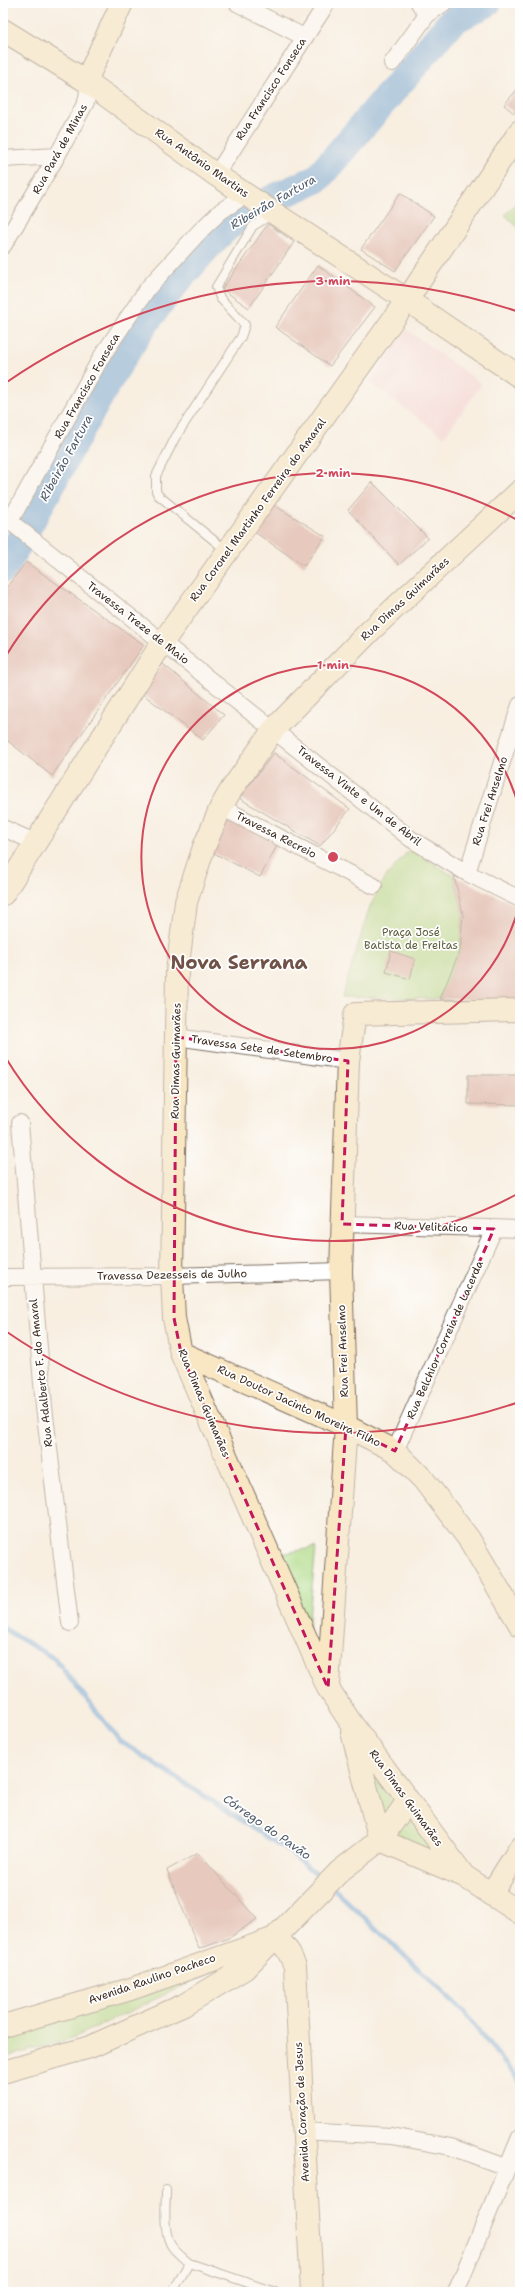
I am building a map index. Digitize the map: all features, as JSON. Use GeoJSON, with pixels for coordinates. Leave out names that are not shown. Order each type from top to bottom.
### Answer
{"type":"FeatureCollection","features":[{"type":"Feature","properties":{"kind":"main road","name":"Rua Pará de Minas"},"geometry":{"type":"LineString","coordinates":[[86,81],[122,3]]}},
{"type":"Feature","properties":{"kind":"main road","name":"Rua Antônio Martins"},"geometry":{"type":"LineString","coordinates":[[6,33],[86,81],[216,175],[407,300],[520,377]]}},
{"type":"Feature","properties":{"kind":"main road","name":"Rua Coronel Martinho Ferreira do Amaral"},"geometry":{"type":"LineString","coordinates":[[3,894],[162,643],[407,300],[520,131]]}},
{"type":"Feature","properties":{"kind":"main road","name":"Rua Dimas Guimarães"},"geometry":{"type":"LineString","coordinates":[[464,1876],[349,1720],[328,1688],[181,1353],[174,1318],[172,1276],[177,972],[186,902],[204,847],[221,807],[274,729],[370,631],[520,491]]}},
{"type":"Feature","properties":{"kind":"main road","name":"Rua Frei Anselmo"},"geometry":{"type":"LineString","coordinates":[[328,1688],[346,1426],[341,1271],[348,1061],[354,1014],[520,1010]]}},
{"type":"Feature","properties":{"kind":"main road","name":"Rua Doutor Jacinto Moreira Filho"},"geometry":{"type":"LineString","coordinates":[[181,1353],[346,1426],[395,1451],[423,1479],[469,1539],[520,1624]]}},
{"type":"Feature","properties":{"kind":"main road","name":"Rua Dimas Guimarães"},"geometry":{"type":"LineString","coordinates":[[349,1720],[380,1840],[464,1876],[520,1913]]}},
{"type":"Feature","properties":{"kind":"main road","name":"Avenida Raulino Pacheco"},"geometry":{"type":"LineString","coordinates":[[3,2072],[90,2047],[184,2005],[244,1969],[340,1871],[380,1840],[408,1801]]}},
{"type":"Feature","properties":{"kind":"main road"},"geometry":{"type":"LineString","coordinates":[[491,1894],[520,1848]]}},
{"type":"Feature","properties":{"kind":"main road","name":"Avenida Raulino Pacheco"},"geometry":{"type":"LineString","coordinates":[[3,2026],[131,1989],[277,1937]]}},
{"type":"Feature","properties":{"kind":"main road","name":"Avenida Coração de Jesus"},"geometry":{"type":"LineString","coordinates":[[277,1937],[288,1951],[295,1966],[312,2292]]}},
{"type":"Feature","properties":{"kind":"street"},"geometry":{"type":"LineString","coordinates":[[237,3],[304,37]]}},
{"type":"Feature","properties":{"kind":"street","name":"Rua Francisco Fonseca"},"geometry":{"type":"LineString","coordinates":[[216,175],[304,37],[328,3]]}},
{"type":"Feature","properties":{"kind":"street"},"geometry":{"type":"LineString","coordinates":[[392,63],[423,9],[444,3]]}},
{"type":"Feature","properties":{"kind":"street","name":"Rua Pará de Minas"},"geometry":{"type":"LineString","coordinates":[[3,246],[57,156],[86,102],[88,92],[86,81]]}},
{"type":"Feature","properties":{"kind":"street"},"geometry":{"type":"LineString","coordinates":[[3,159],[57,156]]}},
{"type":"Feature","properties":{"kind":"street","name":"Rua Francisco Fonseca"},"geometry":{"type":"LineString","coordinates":[[10,522],[102,356],[148,288],[221,211],[247,195]]}},
{"type":"Feature","properties":{"kind":"street","name":"Travessa Treze de Maio"},"geometry":{"type":"LineString","coordinates":[[10,522],[162,643],[274,729]]}},
{"type":"Feature","properties":{"kind":"street","name":"Rua Frei Anselmo"},"geometry":{"type":"LineString","coordinates":[[466,873],[520,705]]}},
{"type":"Feature","properties":{"kind":"street","name":"Travessa Vinte e Um de Abril"},"geometry":{"type":"LineString","coordinates":[[274,729],[411,839],[466,873],[520,899]]}},
{"type":"Feature","properties":{"kind":"street","name":"Travessa Recreio"},"geometry":{"type":"LineString","coordinates":[[221,807],[374,886]]}},
{"type":"Feature","properties":{"kind":"street"},"geometry":{"type":"LineString","coordinates":[[3,828],[36,843]]}},
{"type":"Feature","properties":{"kind":"street","name":"Travessa Sete de Setembro"},"geometry":{"type":"LineString","coordinates":[[176,1037],[348,1061]]}},
{"type":"Feature","properties":{"kind":"street","name":"Rua Adalberto F. do Amaral"},"geometry":{"type":"LineString","coordinates":[[20,1123],[44,1407],[70,1623]]}},
{"type":"Feature","properties":{"kind":"street","name":"Rua Velitatico"},"geometry":{"type":"LineString","coordinates":[[342,1224],[494,1230],[520,1229]]}},
{"type":"Feature","properties":{"kind":"street","name":"Rua Belchior Correia de Lacerda"},"geometry":{"type":"LineString","coordinates":[[395,1451],[494,1230]]}},
{"type":"Feature","properties":{"kind":"street","name":"Travessa Dezesseis de Julho"},"geometry":{"type":"LineString","coordinates":[[3,1277],[172,1276],[341,1271]]}},
{"type":"Feature","properties":{"kind":"street"},"geometry":{"type":"LineString","coordinates":[[303,2131],[391,2136],[451,2147],[506,2168]]}},
{"type":"Feature","properties":{"kind":"street"},"geometry":{"type":"LineString","coordinates":[[456,2292],[520,2137]]}},
{"type":"Feature","properties":{"kind":"lane"},"geometry":{"type":"LineString","coordinates":[[228,552],[158,496],[156,491],[156,476],[175,438],[241,337],[245,325],[220,298],[216,287],[253,226],[273,212]]}},
{"type":"Feature","properties":{"kind":"lane"},"geometry":{"type":"LineString","coordinates":[[166,2190],[166,2228],[169,2239],[172,2247],[188,2263],[275,2292]]}},
{"type":"Feature","properties":{"kind":"lane"},"geometry":{"type":"LineString","coordinates":[[170,2292],[176,2286],[188,2263]]}},
{"type":"Feature","properties":{"kind":"highlighted area"},"geometry":{"type":"Polygon","coordinates":[[[176,1037],[348,1061],[342,1224],[494,1229],[395,1451],[346,1426],[328,1688],[181,1353],[174,1318],[176,1037]]]}},
{"type":"Feature","properties":{"kind":"shaded area"},"geometry":{"type":"Polygon","coordinates":[[[407,330],[482,384],[444,437],[369,382],[407,330]]]}},
{"type":"Feature","properties":{"kind":"green space"},"geometry":{"type":"Polygon","coordinates":[[[520,199],[520,229],[505,215],[520,199]]]}},
{"type":"Feature","properties":{"kind":"green space","name":"Praça José Batista de Freitas"},"geometry":{"type":"Polygon","coordinates":[[[410,849],[454,876],[463,914],[460,950],[440,999],[342,997],[369,909],[384,879],[410,849]]]}},
{"type":"Feature","properties":{"kind":"green space"},"geometry":{"type":"Polygon","coordinates":[[[316,1547],[307,1638],[272,1556],[316,1547]]]}},
{"type":"Feature","properties":{"kind":"green space"},"geometry":{"type":"Polygon","coordinates":[[[361,1752],[399,1798],[377,1824],[361,1752]]]}},
{"type":"Feature","properties":{"kind":"green space"},"geometry":{"type":"Polygon","coordinates":[[[406,1813],[443,1858],[385,1838],[406,1813]]]}},
{"type":"Feature","properties":{"kind":"green space"},"geometry":{"type":"Polygon","coordinates":[[[236,1961],[73,2038],[3,2058],[3,2039],[236,1961]]]}},
{"type":"Feature","properties":{"kind":"building"},"geometry":{"type":"Polygon","coordinates":[[[520,86],[520,104],[514,113],[504,105],[520,86]]]}},
{"type":"Feature","properties":{"kind":"building"},"geometry":{"type":"Polygon","coordinates":[[[400,193],[434,216],[395,271],[361,249],[400,193]]]}},
{"type":"Feature","properties":{"kind":"building"},"geometry":{"type":"Polygon","coordinates":[[[268,224],[294,242],[249,308],[222,289],[268,224]]]}},
{"type":"Feature","properties":{"kind":"building"},"geometry":{"type":"Polygon","coordinates":[[[318,265],[375,307],[330,366],[275,327],[318,265]]]}},
{"type":"Feature","properties":{"kind":"building"},"geometry":{"type":"Polygon","coordinates":[[[372,482],[428,538],[399,565],[348,510],[372,482]]]}},
{"type":"Feature","properties":{"kind":"building"},"geometry":{"type":"Polygon","coordinates":[[[269,502],[325,536],[304,566],[253,531],[269,502]]]}},
{"type":"Feature","properties":{"kind":"building"},"geometry":{"type":"Polygon","coordinates":[[[26,562],[144,645],[52,776],[3,737],[3,592],[26,562]]]}},
{"type":"Feature","properties":{"kind":"building"},"geometry":{"type":"Polygon","coordinates":[[[163,664],[224,715],[203,740],[140,692],[163,664]]]}},
{"type":"Feature","properties":{"kind":"building"},"geometry":{"type":"Polygon","coordinates":[[[274,753],[350,809],[320,846],[239,798],[274,753]]]}},
{"type":"Feature","properties":{"kind":"building"},"geometry":{"type":"Polygon","coordinates":[[[219,813],[278,844],[260,877],[204,848],[219,813]]]}},
{"type":"Feature","properties":{"kind":"building"},"geometry":{"type":"Polygon","coordinates":[[[454,876],[520,907],[520,1001],[440,999],[460,950],[463,914],[454,876]]]}},
{"type":"Feature","properties":{"kind":"building"},"geometry":{"type":"Polygon","coordinates":[[[391,951],[415,959],[410,979],[386,972],[391,951]]]}},
{"type":"Feature","properties":{"kind":"building"},"geometry":{"type":"Polygon","coordinates":[[[468,1075],[520,1075],[520,1105],[468,1104],[468,1075]]]}},
{"type":"Feature","properties":{"kind":"building"},"geometry":{"type":"Polygon","coordinates":[[[198,1853],[257,1919],[229,1938],[199,1949],[167,1870],[198,1853]]]}},
{"type":"Feature","properties":{"kind":"waterway","name":"Ribeirão Fartura"},"geometry":{"type":"LineString","coordinates":[[3,569],[114,372],[164,297],[193,263],[218,235],[236,220],[265,203],[317,179],[453,20],[487,3]]}},
{"type":"Feature","properties":{"kind":"waterway","name":"Córrego do Pavão"},"geometry":{"type":"LineString","coordinates":[[3,1628],[55,1659],[120,1741],[290,1852],[323,1880]]}},
{"type":"Feature","properties":{"kind":"waterway","name":"Córrego do Pavão"},"geometry":{"type":"LineString","coordinates":[[331,1886],[461,2009],[520,2082]]}},
{"type":"Feature","properties":{"kind":"district","name":"Nova Serrana"},"geometry":{"type":"Point","coordinates":[239,962]}}]}
